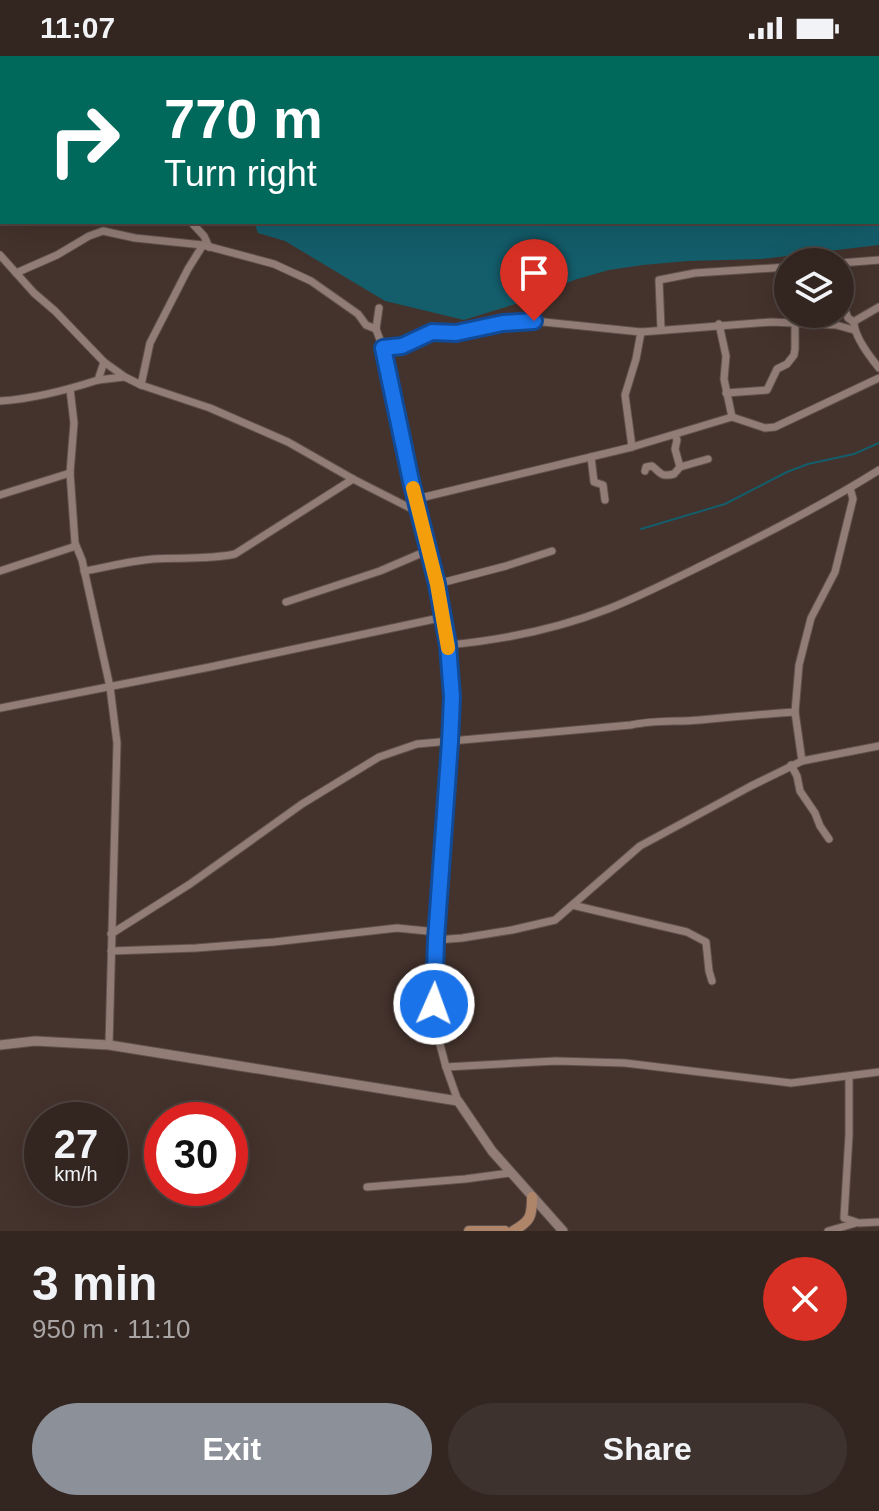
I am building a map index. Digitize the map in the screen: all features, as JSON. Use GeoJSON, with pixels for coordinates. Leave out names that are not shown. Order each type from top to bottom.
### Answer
{"type":"FeatureCollection","features":[{"type":"Feature","properties":{"kind":"main road"},"geometry":{"type":"LineString","coordinates":[[513,1231],[528,1220],[532,1197]]}},
{"type":"Feature","properties":{"kind":"main road"},"geometry":{"type":"LineString","coordinates":[[469,1231],[505,1231]]}},
{"type":"Feature","properties":{"kind":"street"},"geometry":{"type":"LineString","coordinates":[[141,385],[150,343],[188,269],[206,246],[204,236],[193,224]]}},
{"type":"Feature","properties":{"kind":"street"},"geometry":{"type":"LineString","coordinates":[[16,273],[103,231],[206,246],[274,264],[311,281],[358,314],[366,325],[376,329]]}},
{"type":"Feature","properties":{"kind":"street"},"geometry":{"type":"LineString","coordinates":[[0,255],[104,362],[125,377],[275,436],[420,513]]}},
{"type":"Feature","properties":{"kind":"street"},"geometry":{"type":"LineString","coordinates":[[854,262],[879,260]]}},
{"type":"Feature","properties":{"kind":"street"},"geometry":{"type":"LineString","coordinates":[[661,329],[659,280],[695,273],[774,268]]}},
{"type":"Feature","properties":{"kind":"street"},"geometry":{"type":"LineString","coordinates":[[854,325],[879,307]]}},
{"type":"Feature","properties":{"kind":"street"},"geometry":{"type":"LineString","coordinates":[[379,308],[376,329],[437,584],[448,645],[452,697],[436,936],[434,1004],[438,1037],[458,1101],[482,1139],[563,1231]]}},
{"type":"Feature","properties":{"kind":"street"},"geometry":{"type":"LineString","coordinates":[[383,348],[402,346],[432,332],[456,333],[524,320],[641,332],[774,322]]}},
{"type":"Feature","properties":{"kind":"street"},"geometry":{"type":"LineString","coordinates":[[719,324],[726,356],[724,379],[732,417]]}},
{"type":"Feature","properties":{"kind":"street"},"geometry":{"type":"LineString","coordinates":[[726,393],[767,390],[777,369],[787,364],[794,355],[795,328]]}},
{"type":"Feature","properties":{"kind":"street"},"geometry":{"type":"LineString","coordinates":[[853,328],[870,359],[879,368]]}},
{"type":"Feature","properties":{"kind":"street"},"geometry":{"type":"LineString","coordinates":[[632,447],[625,395],[641,332]]}},
{"type":"Feature","properties":{"kind":"street"},"geometry":{"type":"LineString","coordinates":[[98,380],[104,362]]}},
{"type":"Feature","properties":{"kind":"street"},"geometry":{"type":"LineString","coordinates":[[0,401],[125,377]]}},
{"type":"Feature","properties":{"kind":"street"},"geometry":{"type":"LineString","coordinates":[[416,499],[632,447],[732,417],[765,428],[775,427],[879,378]]}},
{"type":"Feature","properties":{"kind":"street"},"geometry":{"type":"LineString","coordinates":[[70,389],[74,423],[70,473],[76,546],[110,687],[117,743],[109,1045]]}},
{"type":"Feature","properties":{"kind":"street"},"geometry":{"type":"LineString","coordinates":[[675,435],[680,467]]}},
{"type":"Feature","properties":{"kind":"street"},"geometry":{"type":"LineString","coordinates":[[591,457],[593,481],[603,485],[605,500]]}},
{"type":"Feature","properties":{"kind":"street"},"geometry":{"type":"LineString","coordinates":[[645,471],[646,467],[652,466],[666,476],[674,474],[680,467],[708,459]]}},
{"type":"Feature","properties":{"kind":"street"},"geometry":{"type":"LineString","coordinates":[[448,645],[515,635],[572,622],[609,609],[772,531],[879,470]]}},
{"type":"Feature","properties":{"kind":"street"},"geometry":{"type":"LineString","coordinates":[[0,495],[70,473]]}},
{"type":"Feature","properties":{"kind":"street"},"geometry":{"type":"LineString","coordinates":[[84,571],[154,559],[219,558],[235,554],[353,479]]}},
{"type":"Feature","properties":{"kind":"street"},"geometry":{"type":"LineString","coordinates":[[802,761],[795,712],[799,665],[811,618],[835,572],[853,499],[850,488]]}},
{"type":"Feature","properties":{"kind":"street"},"geometry":{"type":"LineString","coordinates":[[0,571],[76,546]]}},
{"type":"Feature","properties":{"kind":"street"},"geometry":{"type":"LineString","coordinates":[[286,602],[380,571],[429,550]]}},
{"type":"Feature","properties":{"kind":"street"},"geometry":{"type":"LineString","coordinates":[[437,584],[552,551]]}},
{"type":"Feature","properties":{"kind":"street"},"geometry":{"type":"LineString","coordinates":[[0,708],[444,617]]}},
{"type":"Feature","properties":{"kind":"street"},"geometry":{"type":"LineString","coordinates":[[111,934],[190,884],[302,804],[379,757],[417,744],[647,721],[795,712]]}},
{"type":"Feature","properties":{"kind":"street"},"geometry":{"type":"LineString","coordinates":[[111,951],[274,942],[397,928],[462,938],[555,920],[640,846],[791,765],[879,746]]}},
{"type":"Feature","properties":{"kind":"street"},"geometry":{"type":"LineString","coordinates":[[791,765],[800,791],[829,839]]}},
{"type":"Feature","properties":{"kind":"street"},"geometry":{"type":"LineString","coordinates":[[572,905],[687,932],[706,942],[712,981]]}},
{"type":"Feature","properties":{"kind":"street"},"geometry":{"type":"LineString","coordinates":[[0,1045],[35,1041],[109,1045],[458,1101]]}},
{"type":"Feature","properties":{"kind":"street"},"geometry":{"type":"LineString","coordinates":[[446,1067],[556,1061],[625,1063],[791,1083],[879,1072]]}},
{"type":"Feature","properties":{"kind":"street"},"geometry":{"type":"LineString","coordinates":[[849,1076],[844,1218],[859,1223]]}},
{"type":"Feature","properties":{"kind":"street"},"geometry":{"type":"LineString","coordinates":[[367,1187],[510,1173]]}},
{"type":"Feature","properties":{"kind":"street"},"geometry":{"type":"LineString","coordinates":[[828,1231],[859,1223],[879,1222]]}},
{"type":"Feature","properties":{"kind":"water"},"geometry":{"type":"Polygon","coordinates":[[[255,224],[879,224],[879,245],[774,248],[774,258],[688,261],[609,270],[574,280],[553,289],[551,293],[464,320],[385,301],[285,241],[258,233],[255,224]]]}},
{"type":"Feature","properties":{"kind":"waterway"},"geometry":{"type":"LineString","coordinates":[[641,529],[725,504],[787,472],[854,454],[879,443]]}},
{"type":"Feature","properties":{"kind":"slow traffic"},"geometry":{"type":"LineString","coordinates":[[413,488],[437,584],[448,648]]}},
{"type":"Feature","properties":{"kind":"route"},"geometry":{"type":"LineString","coordinates":[[434,1004],[452,697],[448,645],[383,348],[402,346],[432,332],[466,332],[503,323],[534,321]]}}]}
